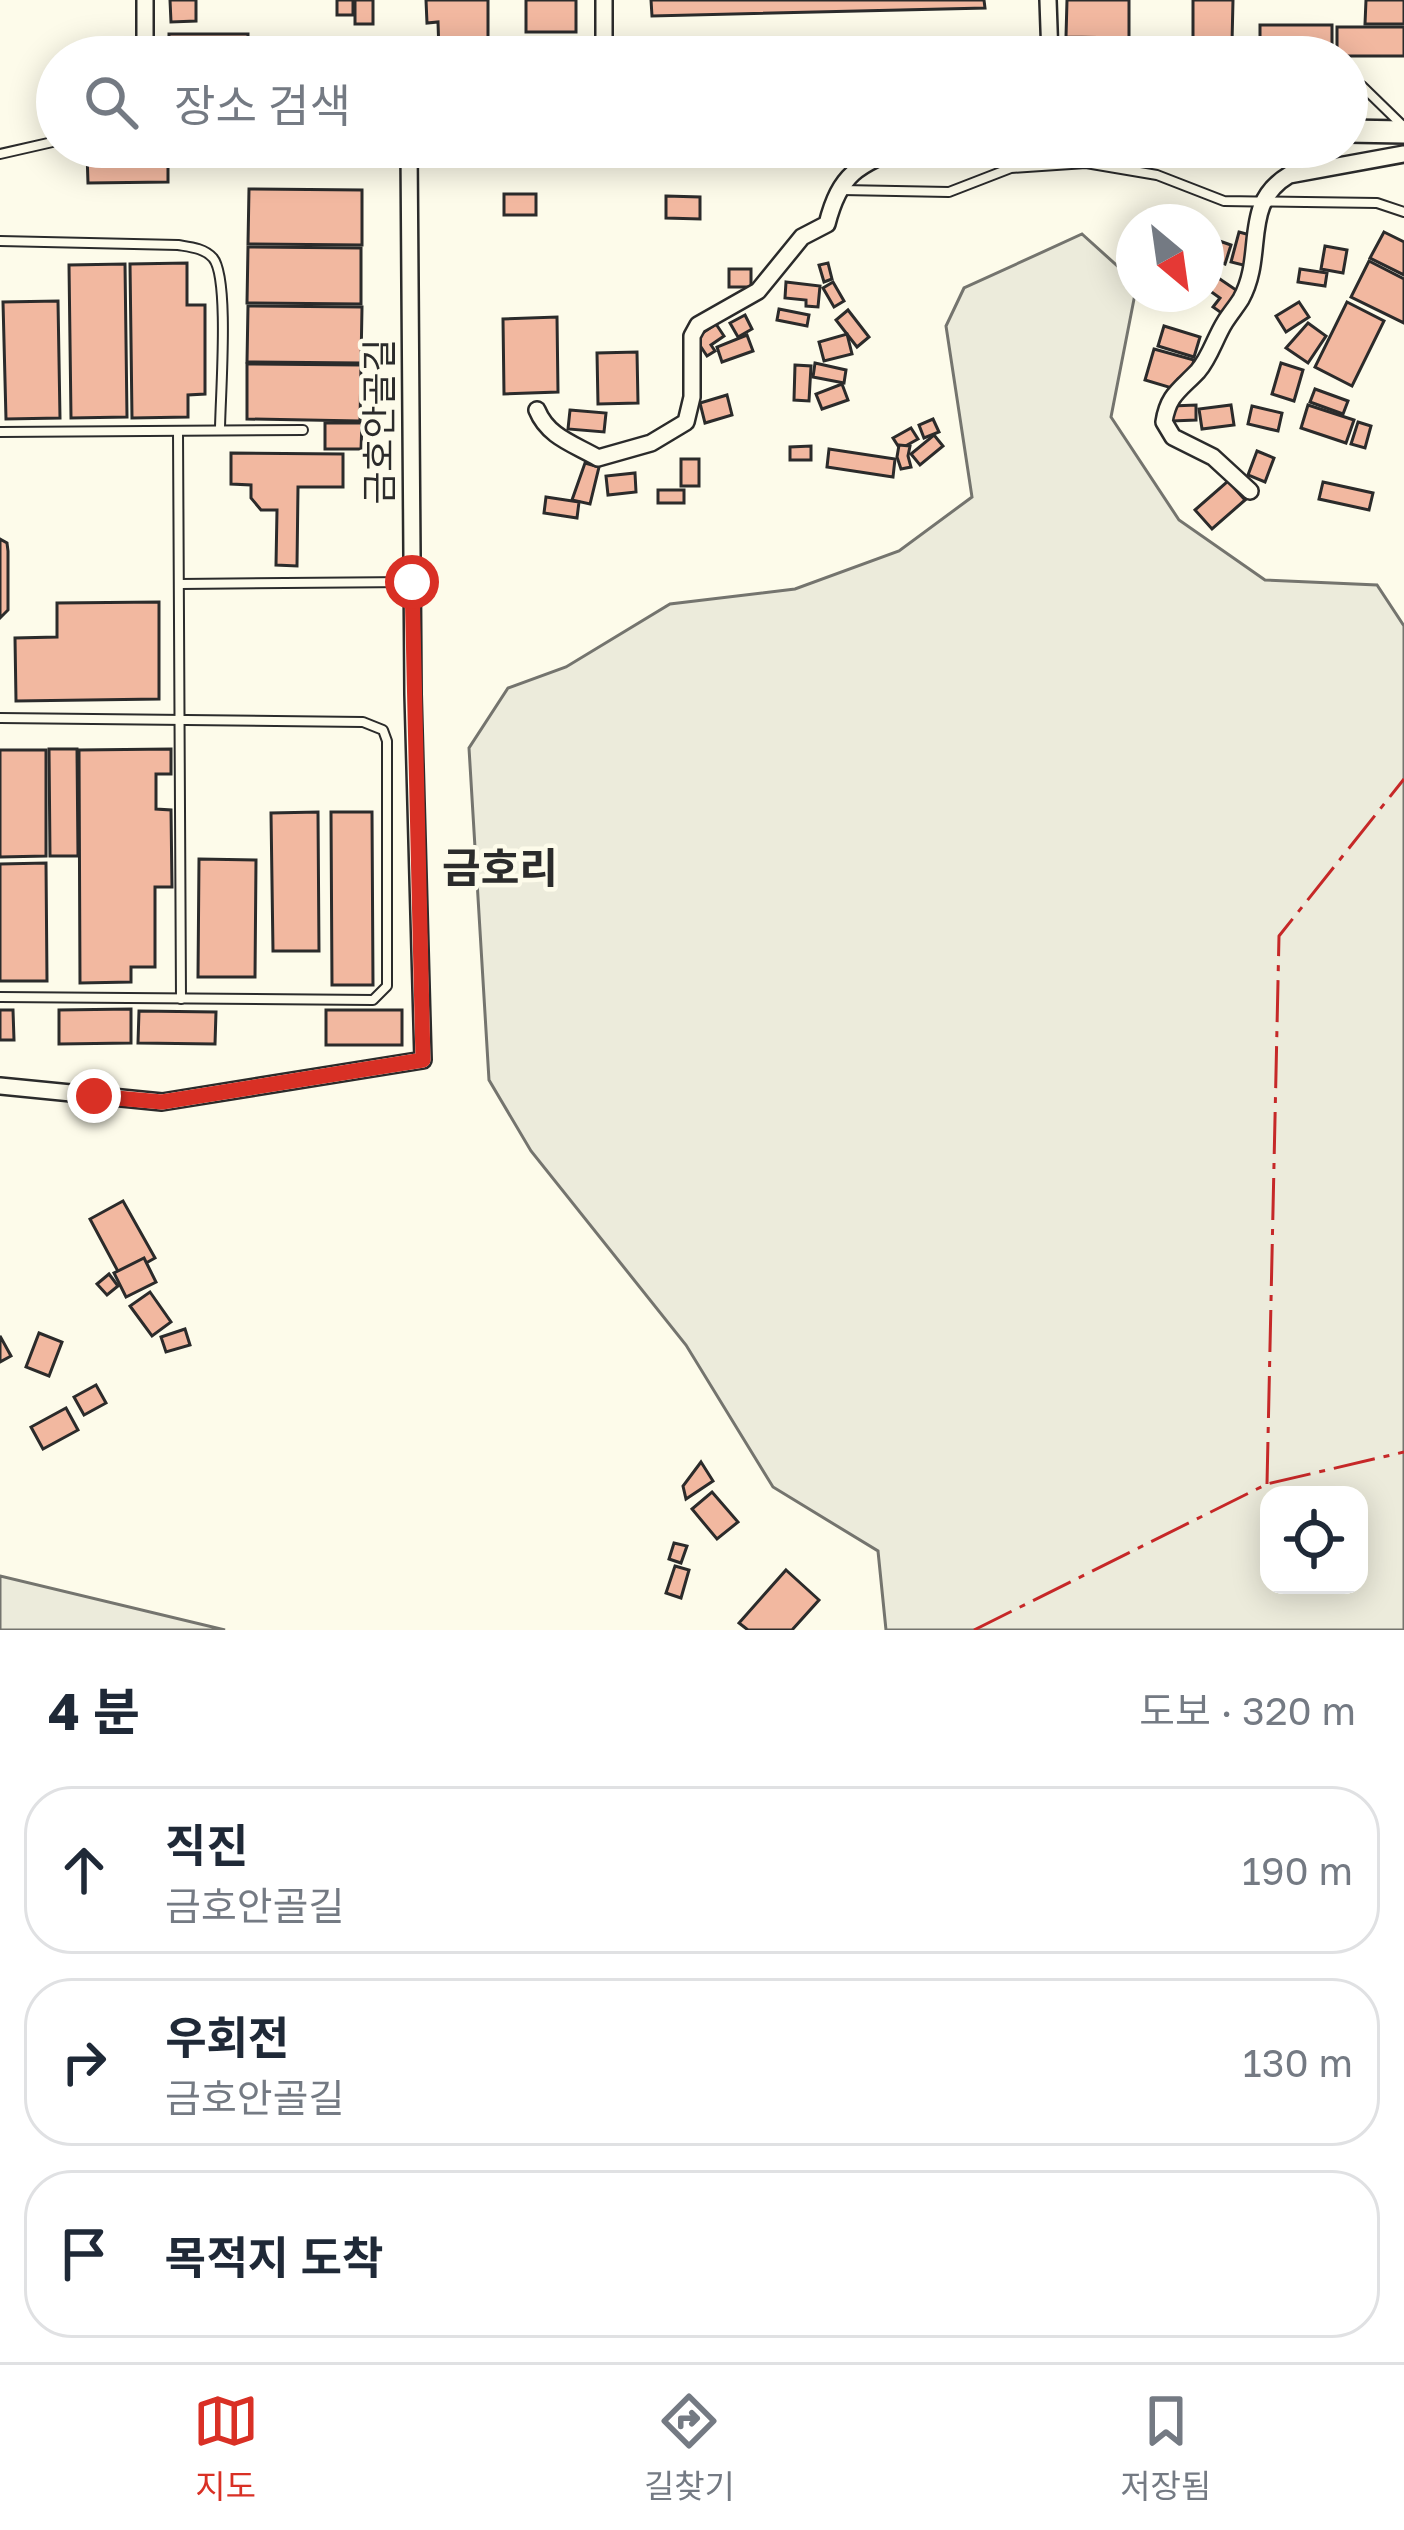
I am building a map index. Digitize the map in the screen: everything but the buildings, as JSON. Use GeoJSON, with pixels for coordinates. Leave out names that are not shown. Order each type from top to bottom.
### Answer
{"type":"FeatureCollection","features":[{"type":"Feature","properties":{"kind":"street"},"geometry":{"type":"LineString","coordinates":[[145,0],[145,36]]}},
{"type":"Feature","properties":{"kind":"street"},"geometry":{"type":"LineString","coordinates":[[604,0],[604,36]]}},
{"type":"Feature","properties":{"kind":"street"},"geometry":{"type":"LineString","coordinates":[[1048,0],[1049,36]]}},
{"type":"Feature","properties":{"kind":"street"},"geometry":{"type":"LineString","coordinates":[[1368,130],[1404,129]]}},
{"type":"Feature","properties":{"kind":"street"},"geometry":{"type":"LineString","coordinates":[[1368,161],[1404,154]]}},
{"type":"Feature","properties":{"kind":"street","name":"금호안골길"},"geometry":{"type":"LineString","coordinates":[[0,1086],[162,1102],[423,1060],[409,168]]}},
{"type":"Feature","properties":{"kind":"street"},"geometry":{"type":"LineString","coordinates":[[537,410],[556,436],[598,458],[672,434],[686,422],[692,397],[689,364],[698,325],[758,291],[802,237],[827,224],[838,189],[862,168]]}},
{"type":"Feature","properties":{"kind":"street"},"geometry":{"type":"LineString","coordinates":[[1250,490],[1213,457],[1173,437],[1164,422],[1167,402],[1197,372],[1241,299],[1252,270],[1261,201],[1274,184],[1289,176],[1331,168]]}},
{"type":"Feature","properties":{"kind":"lane"},"geometry":{"type":"LineString","coordinates":[[1368,92],[1404,129]]}},
{"type":"Feature","properties":{"kind":"lane"},"geometry":{"type":"LineString","coordinates":[[0,154],[36,146]]}},
{"type":"Feature","properties":{"kind":"lane"},"geometry":{"type":"LineString","coordinates":[[838,189],[949,192],[1009,168]]}},
{"type":"Feature","properties":{"kind":"lane"},"geometry":{"type":"LineString","coordinates":[[1116,168],[1157,175],[1224,201],[1377,203],[1404,212]]}},
{"type":"Feature","properties":{"kind":"lane"},"geometry":{"type":"LineString","coordinates":[[0,241],[178,245],[202,250],[214,259],[222,284],[220,430]]}},
{"type":"Feature","properties":{"kind":"lane"},"geometry":{"type":"LineString","coordinates":[[0,432],[303,430]]}},
{"type":"Feature","properties":{"kind":"lane"},"geometry":{"type":"LineString","coordinates":[[178,431],[181,999]]}},
{"type":"Feature","properties":{"kind":"lane"},"geometry":{"type":"LineString","coordinates":[[179,584],[412,582]]}},
{"type":"Feature","properties":{"kind":"lane"},"geometry":{"type":"LineString","coordinates":[[0,718],[363,722],[383,730],[387,741],[388,986],[373,1000],[0,998]]}},
{"type":"Feature","properties":{"kind":"shaded area"},"geometry":{"type":"Polygon","coordinates":[[[1082,234],[1116,265],[1116,312],[1131,312],[1111,417],[1179,520],[1265,580],[1377,585],[1404,626],[1404,1630],[886,1630],[878,1551],[773,1487],[686,1345],[531,1151],[489,1080],[469,748],[508,688],[566,667],[670,604],[795,589],[899,551],[972,497],[946,326],[964,288],[1082,234]]]}},
{"type":"Feature","properties":{"kind":"shaded area"},"geometry":{"type":"Polygon","coordinates":[[[0,1576],[225,1630],[0,1630],[0,1576]]]}},
{"type":"Feature","properties":{"kind":"power"},"geometry":{"type":"LineString","coordinates":[[1267,1484],[1279,936],[1404,779]]}},
{"type":"Feature","properties":{"kind":"power"},"geometry":{"type":"LineString","coordinates":[[974,1630],[1267,1484],[1404,1452]]}},
{"type":"Feature","properties":{"kind":"district","name":"금호리"},"geometry":{"type":"Point","coordinates":[500,867]}},
{"type":"Feature","properties":{"kind":"route"},"geometry":{"type":"LineString","coordinates":[[94,1096],[162,1102],[423,1060],[412,582]]}}]}
